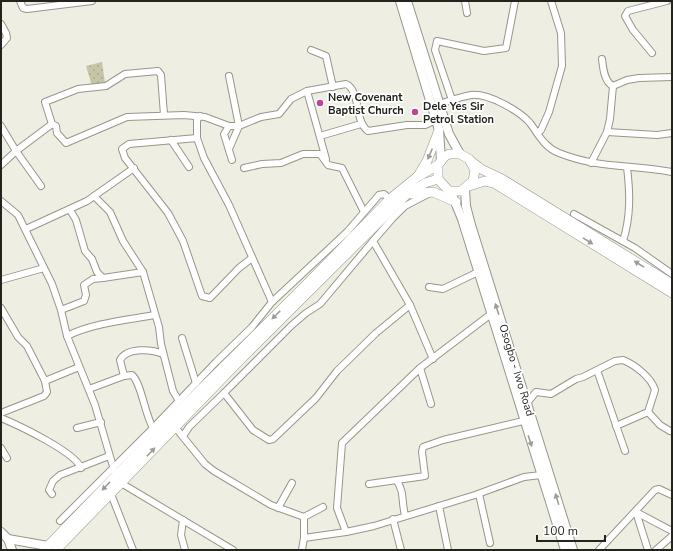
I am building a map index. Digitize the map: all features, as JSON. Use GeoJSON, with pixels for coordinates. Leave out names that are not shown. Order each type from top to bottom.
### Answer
{"type":"FeatureCollection","features":[{"type":"Feature","properties":{"kind":"highway"},"geometry":{"type":"LineString","coordinates":[[417,178],[427,160],[439,130]]}},
{"type":"Feature","properties":{"kind":"highway"},"geometry":{"type":"LineString","coordinates":[[50,549],[111,494],[302,290],[390,199],[449,154],[460,154],[469,159],[481,169],[502,179],[672,284]]}},
{"type":"Feature","properties":{"kind":"highway"},"geometry":{"type":"LineString","coordinates":[[467,187],[474,176],[473,164],[469,159]]}},
{"type":"Feature","properties":{"kind":"highway"},"geometry":{"type":"LineString","coordinates":[[439,163],[438,179],[442,186],[449,191],[485,182],[494,183],[672,293]]}},
{"type":"Feature","properties":{"kind":"highway"},"geometry":{"type":"LineString","coordinates":[[50,549],[115,471],[190,395],[252,344],[406,195],[424,184],[438,179]]}},
{"type":"Feature","properties":{"kind":"highway"},"geometry":{"type":"LineString","coordinates":[[406,195],[433,192],[456,202]]}},
{"type":"Feature","properties":{"kind":"main road"},"geometry":{"type":"LineString","coordinates":[[400,1],[439,130],[439,163]]}},
{"type":"Feature","properties":{"kind":"main road"},"geometry":{"type":"LineString","coordinates":[[407,1],[439,104],[452,141],[460,154]]}},
{"type":"Feature","properties":{"kind":"main road","name":"Osogbo - Iwo Road"},"geometry":{"type":"LineString","coordinates":[[467,187],[466,206],[470,225],[573,550]]}},
{"type":"Feature","properties":{"kind":"main road","name":"Osogbo - Iwo Road"},"geometry":{"type":"LineString","coordinates":[[449,191],[456,202],[523,421],[565,550]]}},
{"type":"Feature","properties":{"kind":"main road"},"geometry":{"type":"LineString","coordinates":[[1,532],[8,539],[12,550]]}},
{"type":"Feature","properties":{"kind":"main road"},"geometry":{"type":"LineString","coordinates":[[8,539],[50,549]]}},
{"type":"Feature","properties":{"kind":"street"},"geometry":{"type":"LineString","coordinates":[[20,1],[23,8],[27,9],[92,1]]}},
{"type":"Feature","properties":{"kind":"street"},"geometry":{"type":"LineString","coordinates":[[465,1],[467,13]]}},
{"type":"Feature","properties":{"kind":"street"},"geometry":{"type":"LineString","coordinates":[[452,100],[435,50],[437,41],[484,51],[506,48],[515,1]]}},
{"type":"Feature","properties":{"kind":"street"},"geometry":{"type":"LineString","coordinates":[[537,133],[541,130],[549,112],[562,66],[561,33],[550,1]]}},
{"type":"Feature","properties":{"kind":"street"},"geometry":{"type":"LineString","coordinates":[[652,53],[643,40],[633,30],[626,16],[628,11],[667,1]]}},
{"type":"Feature","properties":{"kind":"street"},"geometry":{"type":"LineString","coordinates":[[1,24],[7,38],[1,45]]}},
{"type":"Feature","properties":{"kind":"street"},"geometry":{"type":"LineString","coordinates":[[311,50],[326,56],[333,87]]}},
{"type":"Feature","properties":{"kind":"street"},"geometry":{"type":"LineString","coordinates":[[602,59],[605,77],[609,84],[613,86]]}},
{"type":"Feature","properties":{"kind":"street"},"geometry":{"type":"LineString","coordinates":[[164,115],[161,74],[158,71],[152,70],[125,74],[106,86],[78,89],[45,102],[52,124],[56,126],[57,133],[66,143],[108,126],[120,119],[133,117],[159,117],[164,115],[201,118],[229,126],[239,126],[266,116],[278,114],[291,99],[307,91],[346,84],[351,88],[362,124],[368,131],[407,124],[425,125],[436,120]]}},
{"type":"Feature","properties":{"kind":"street"},"geometry":{"type":"LineString","coordinates":[[229,76],[239,126],[229,149]]}},
{"type":"Feature","properties":{"kind":"street"},"geometry":{"type":"LineString","coordinates":[[613,86],[627,80],[639,78],[672,77]]}},
{"type":"Feature","properties":{"kind":"street"},"geometry":{"type":"LineString","coordinates":[[591,163],[607,132],[610,119],[613,86]]}},
{"type":"Feature","properties":{"kind":"street"},"geometry":{"type":"LineString","coordinates":[[307,91],[328,165]]}},
{"type":"Feature","properties":{"kind":"street"},"geometry":{"type":"LineString","coordinates":[[439,104],[472,95],[482,96],[520,114],[548,148],[591,163],[672,172]]}},
{"type":"Feature","properties":{"kind":"street"},"geometry":{"type":"LineString","coordinates":[[201,118],[197,138],[204,158],[229,205],[272,302]]}},
{"type":"Feature","properties":{"kind":"street"},"geometry":{"type":"LineString","coordinates":[[1,165],[16,151],[52,124]]}},
{"type":"Feature","properties":{"kind":"street"},"geometry":{"type":"LineString","coordinates":[[320,136],[362,124]]}},
{"type":"Feature","properties":{"kind":"street"},"geometry":{"type":"LineString","coordinates":[[1,126],[16,151],[41,186]]}},
{"type":"Feature","properties":{"kind":"street"},"geometry":{"type":"LineString","coordinates":[[229,126],[224,134],[232,160]]}},
{"type":"Feature","properties":{"kind":"street"},"geometry":{"type":"LineString","coordinates":[[607,132],[657,135],[672,133]]}},
{"type":"Feature","properties":{"kind":"street"},"geometry":{"type":"LineString","coordinates":[[197,138],[129,144],[122,149],[125,158],[168,213],[183,241],[202,296],[210,298],[239,268],[252,258]]}},
{"type":"Feature","properties":{"kind":"street"},"geometry":{"type":"LineString","coordinates":[[171,140],[190,167]]}},
{"type":"Feature","properties":{"kind":"street"},"geometry":{"type":"LineString","coordinates":[[244,168],[262,164],[281,163],[302,154],[320,154],[328,165],[342,168],[364,212]]}},
{"type":"Feature","properties":{"kind":"street"},"geometry":{"type":"LineString","coordinates":[[623,241],[626,230],[630,194],[628,177],[629,167]]}},
{"type":"Feature","properties":{"kind":"street"},"geometry":{"type":"LineString","coordinates":[[26,229],[70,210],[94,196],[134,168]]}},
{"type":"Feature","properties":{"kind":"street"},"geometry":{"type":"LineString","coordinates":[[183,436],[189,427],[292,325],[320,304],[392,219],[405,206],[433,192]]}},
{"type":"Feature","properties":{"kind":"street"},"geometry":{"type":"LineString","coordinates":[[60,521],[115,471],[179,401],[190,395],[196,384],[252,327],[272,302],[347,232],[379,195],[384,194],[390,199]]}},
{"type":"Feature","properties":{"kind":"street"},"geometry":{"type":"LineString","coordinates":[[94,196],[110,212],[123,241],[143,272],[173,391],[179,401]]}},
{"type":"Feature","properties":{"kind":"street"},"geometry":{"type":"LineString","coordinates":[[1,200],[13,209],[26,229],[62,310],[67,336],[101,422],[109,456],[115,471]]}},
{"type":"Feature","properties":{"kind":"street"},"geometry":{"type":"LineString","coordinates":[[70,210],[76,220],[85,251],[92,259],[97,272],[103,278]]}},
{"type":"Feature","properties":{"kind":"street"},"geometry":{"type":"LineString","coordinates":[[574,214],[623,241],[672,274]]}},
{"type":"Feature","properties":{"kind":"street"},"geometry":{"type":"LineString","coordinates":[[373,241],[410,305],[433,358]]}},
{"type":"Feature","properties":{"kind":"street"},"geometry":{"type":"LineString","coordinates":[[1,280],[44,268]]}},
{"type":"Feature","properties":{"kind":"street"},"geometry":{"type":"LineString","coordinates":[[62,310],[84,300],[86,295],[84,285],[93,279],[143,272]]}},
{"type":"Feature","properties":{"kind":"street"},"geometry":{"type":"LineString","coordinates":[[429,288],[443,289],[478,272]]}},
{"type":"Feature","properties":{"kind":"street"},"geometry":{"type":"LineString","coordinates":[[294,282],[302,290]]}},
{"type":"Feature","properties":{"kind":"street"},"geometry":{"type":"LineString","coordinates":[[224,393],[252,430],[271,440],[316,398],[337,371],[376,333],[410,305]]}},
{"type":"Feature","properties":{"kind":"street"},"geometry":{"type":"LineString","coordinates":[[1,308],[18,337],[27,346],[44,381],[47,392],[44,396],[1,414]]}},
{"type":"Feature","properties":{"kind":"street"},"geometry":{"type":"LineString","coordinates":[[346,532],[337,508],[342,443],[420,368],[491,314]]}},
{"type":"Feature","properties":{"kind":"street"},"geometry":{"type":"LineString","coordinates":[[67,336],[74,332],[155,315]]}},
{"type":"Feature","properties":{"kind":"street"},"geometry":{"type":"LineString","coordinates":[[182,338],[196,384]]}},
{"type":"Feature","properties":{"kind":"street"},"geometry":{"type":"LineString","coordinates":[[124,376],[120,360],[123,355],[151,350],[164,354]]}},
{"type":"Feature","properties":{"kind":"street"},"geometry":{"type":"LineString","coordinates":[[527,403],[536,392],[551,394],[576,379],[620,360],[637,368],[650,381],[655,390],[648,412],[616,426]]}},
{"type":"Feature","properties":{"kind":"street"},"geometry":{"type":"LineString","coordinates":[[44,381],[79,367]]}},
{"type":"Feature","properties":{"kind":"street"},"geometry":{"type":"LineString","coordinates":[[420,368],[431,404]]}},
{"type":"Feature","properties":{"kind":"street"},"geometry":{"type":"LineString","coordinates":[[597,370],[625,451]]}},
{"type":"Feature","properties":{"kind":"street"},"geometry":{"type":"LineString","coordinates":[[89,390],[124,376],[134,376],[153,428]]}},
{"type":"Feature","properties":{"kind":"street"},"geometry":{"type":"LineString","coordinates":[[648,412],[660,425],[670,431]]}},
{"type":"Feature","properties":{"kind":"street"},"geometry":{"type":"LineString","coordinates":[[1,414],[46,440],[77,461],[81,468]]}},
{"type":"Feature","properties":{"kind":"street"},"geometry":{"type":"LineString","coordinates":[[369,484],[425,476],[422,452],[423,447],[443,440],[523,421]]}},
{"type":"Feature","properties":{"kind":"street"},"geometry":{"type":"LineString","coordinates":[[76,428],[101,422]]}},
{"type":"Feature","properties":{"kind":"street"},"geometry":{"type":"LineString","coordinates":[[175,427],[205,464],[214,471],[278,508],[304,518]]}},
{"type":"Feature","properties":{"kind":"street"},"geometry":{"type":"LineString","coordinates":[[1,448],[7,458]]}},
{"type":"Feature","properties":{"kind":"street"},"geometry":{"type":"LineString","coordinates":[[52,494],[49,490],[53,481],[60,475],[109,456]]}},
{"type":"Feature","properties":{"kind":"street"},"geometry":{"type":"LineString","coordinates":[[304,538],[346,532],[479,494],[524,477],[541,475]]}},
{"type":"Feature","properties":{"kind":"street"},"geometry":{"type":"LineString","coordinates":[[398,481],[403,491],[402,506],[405,515]]}},
{"type":"Feature","properties":{"kind":"street"},"geometry":{"type":"LineString","coordinates":[[278,508],[292,482]]}},
{"type":"Feature","properties":{"kind":"street"},"geometry":{"type":"LineString","coordinates":[[121,483],[233,550]]}},
{"type":"Feature","properties":{"kind":"street"},"geometry":{"type":"LineString","coordinates":[[599,550],[658,488],[672,495]]}},
{"type":"Feature","properties":{"kind":"street"},"geometry":{"type":"LineString","coordinates":[[111,494],[133,550]]}},
{"type":"Feature","properties":{"kind":"street"},"geometry":{"type":"LineString","coordinates":[[479,494],[490,543]]}},
{"type":"Feature","properties":{"kind":"street"},"geometry":{"type":"LineString","coordinates":[[439,506],[448,550]]}},
{"type":"Feature","properties":{"kind":"street"},"geometry":{"type":"LineString","coordinates":[[304,518],[323,507]]}},
{"type":"Feature","properties":{"kind":"street"},"geometry":{"type":"LineString","coordinates":[[636,512],[672,531]]}},
{"type":"Feature","properties":{"kind":"street"},"geometry":{"type":"LineString","coordinates":[[636,512],[648,550]]}},
{"type":"Feature","properties":{"kind":"street"},"geometry":{"type":"LineString","coordinates":[[302,550],[304,538],[304,518]]}},
{"type":"Feature","properties":{"kind":"street"},"geometry":{"type":"LineString","coordinates":[[393,519],[401,550]]}},
{"type":"Feature","properties":{"kind":"street"},"geometry":{"type":"LineString","coordinates":[[183,520],[181,535],[185,550]]}},
{"type":"Feature","properties":{"kind":"street"},"geometry":{"type":"LineString","coordinates":[[656,550],[672,536]]}},
{"type":"Feature","properties":{"kind":"shaded area"},"geometry":{"type":"Polygon","coordinates":[[[102,62],[105,83],[92,86],[86,66],[102,62]]]}},
{"type":"Feature","properties":{"kind":"place","name":"New Covenant Baptist Church"},"geometry":{"type":"Point","coordinates":[320,103]}},
{"type":"Feature","properties":{"kind":"place","name":"Dele Yes Sir Petrol Station"},"geometry":{"type":"Point","coordinates":[415,112]}}]}
